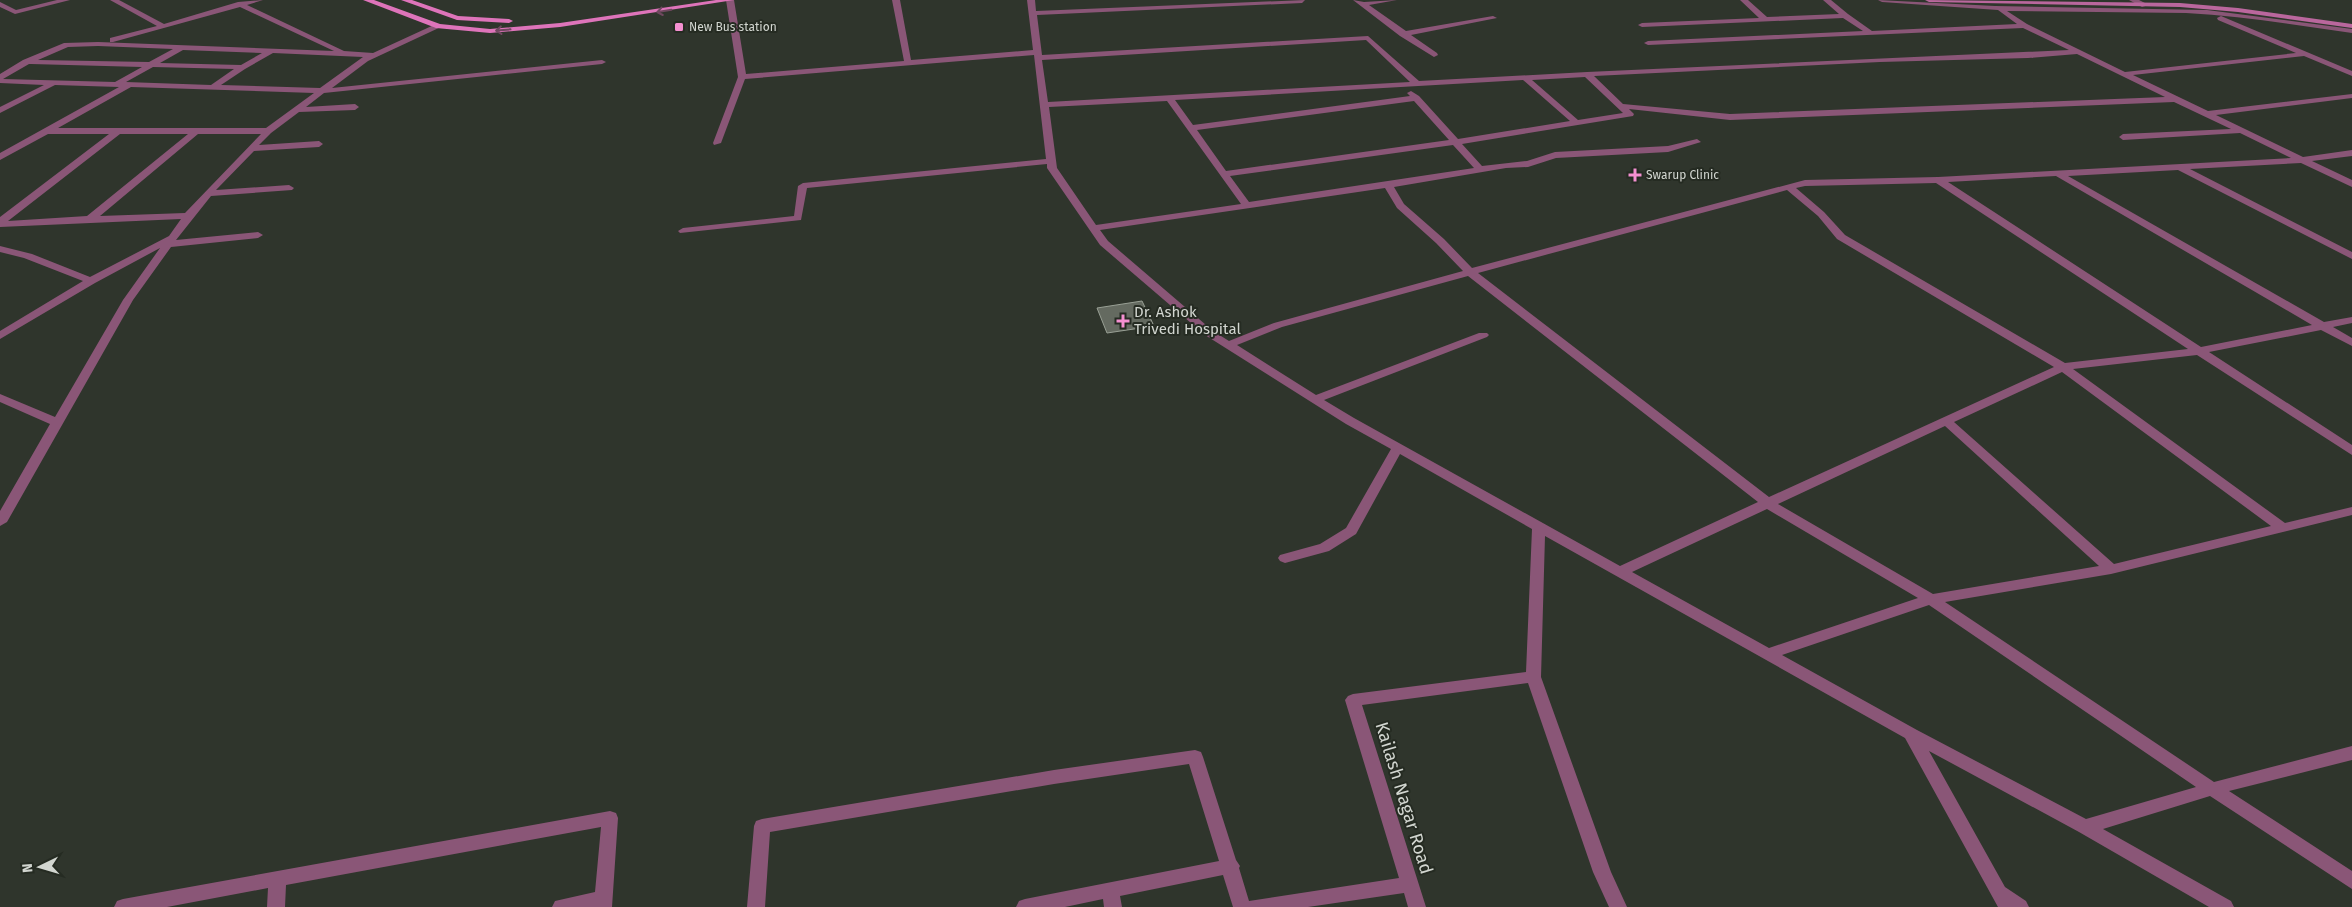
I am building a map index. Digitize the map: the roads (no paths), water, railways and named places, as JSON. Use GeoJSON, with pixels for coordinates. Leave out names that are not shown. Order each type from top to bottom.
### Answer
{"type":"FeatureCollection","features":[{"type":"Feature","properties":{"kind":"main road"},"geometry":{"type":"LineString","coordinates":[[367,0],[438,26],[490,31],[560,25],[730,0]]}},
{"type":"Feature","properties":{"kind":"main road"},"geometry":{"type":"LineString","coordinates":[[405,0],[457,18],[499,22],[561,17],[683,0]]}},
{"type":"Feature","properties":{"kind":"main road"},"geometry":{"type":"LineString","coordinates":[[1929,0],[2145,5],[2230,10],[2352,26]]}},
{"type":"Feature","properties":{"kind":"street"},"geometry":{"type":"LineString","coordinates":[[0,4],[15,12],[66,0]]}},
{"type":"Feature","properties":{"kind":"street"},"geometry":{"type":"LineString","coordinates":[[114,0],[165,27]]}},
{"type":"Feature","properties":{"kind":"street"},"geometry":{"type":"LineString","coordinates":[[228,0],[347,54]]}},
{"type":"Feature","properties":{"kind":"street"},"geometry":{"type":"LineString","coordinates":[[98,44],[259,0]]}},
{"type":"Feature","properties":{"kind":"street"},"geometry":{"type":"LineString","coordinates":[[717,143],[742,77],[730,0]]}},
{"type":"Feature","properties":{"kind":"street"},"geometry":{"type":"LineString","coordinates":[[896,0],[908,63]]}},
{"type":"Feature","properties":{"kind":"street"},"geometry":{"type":"LineString","coordinates":[[1360,2],[1393,0]]}},
{"type":"Feature","properties":{"kind":"street"},"geometry":{"type":"LineString","coordinates":[[1744,0],[1765,19]]}},
{"type":"Feature","properties":{"kind":"street"},"geometry":{"type":"LineString","coordinates":[[1827,0],[1845,16],[1872,34]]}},
{"type":"Feature","properties":{"kind":"street"},"geometry":{"type":"LineString","coordinates":[[1882,0],[1943,6],[2209,13],[2352,31]]}},
{"type":"Feature","properties":{"kind":"street"},"geometry":{"type":"LineString","coordinates":[[2133,0],[2145,5]]}},
{"type":"Feature","properties":{"kind":"street"},"geometry":{"type":"LineString","coordinates":[[1302,1],[1032,7],[1052,168],[1104,243],[1209,333],[1315,398],[1398,447],[1911,734],[2085,827],[2225,907]]}},
{"type":"Feature","properties":{"kind":"street"},"geometry":{"type":"LineString","coordinates":[[1360,2],[1434,55]]}},
{"type":"Feature","properties":{"kind":"street"},"geometry":{"type":"LineString","coordinates":[[1998,7],[2024,26],[2352,184]]}},
{"type":"Feature","properties":{"kind":"street"},"geometry":{"type":"LineString","coordinates":[[2209,13],[2352,74]]}},
{"type":"Feature","properties":{"kind":"street"},"geometry":{"type":"LineString","coordinates":[[1642,25],[1845,16]]}},
{"type":"Feature","properties":{"kind":"street"},"geometry":{"type":"LineString","coordinates":[[1403,34],[1493,18]]}},
{"type":"Feature","properties":{"kind":"street"},"geometry":{"type":"LineString","coordinates":[[0,522],[128,300],[188,216],[208,193],[252,148],[257,140],[322,90],[365,59],[438,26]]}},
{"type":"Feature","properties":{"kind":"street"},"geometry":{"type":"LineString","coordinates":[[1648,43],[2024,26]]}},
{"type":"Feature","properties":{"kind":"street"},"geometry":{"type":"LineString","coordinates":[[742,77],[908,63],[1368,38],[1418,85]]}},
{"type":"Feature","properties":{"kind":"street"},"geometry":{"type":"LineString","coordinates":[[0,77],[26,62],[67,45],[98,44],[374,55]]}},
{"type":"Feature","properties":{"kind":"street"},"geometry":{"type":"LineString","coordinates":[[116,85],[182,47]]}},
{"type":"Feature","properties":{"kind":"street"},"geometry":{"type":"LineString","coordinates":[[214,87],[242,67],[272,51]]}},
{"type":"Feature","properties":{"kind":"street"},"geometry":{"type":"LineString","coordinates":[[1045,105],[1586,74],[1880,60],[2028,56],[2078,52]]}},
{"type":"Feature","properties":{"kind":"street"},"geometry":{"type":"LineString","coordinates":[[2124,74],[2305,54]]}},
{"type":"Feature","properties":{"kind":"street"},"geometry":{"type":"LineString","coordinates":[[26,62],[242,67]]}},
{"type":"Feature","properties":{"kind":"street"},"geometry":{"type":"LineString","coordinates":[[0,81],[322,90],[602,62]]}},
{"type":"Feature","properties":{"kind":"street"},"geometry":{"type":"LineString","coordinates":[[2334,66],[2352,64]]}},
{"type":"Feature","properties":{"kind":"street"},"geometry":{"type":"LineString","coordinates":[[1224,174],[1456,142],[1630,114],[1586,74]]}},
{"type":"Feature","properties":{"kind":"street"},"geometry":{"type":"LineString","coordinates":[[1525,78],[1577,123]]}},
{"type":"Feature","properties":{"kind":"street"},"geometry":{"type":"LineString","coordinates":[[0,110],[55,83]]}},
{"type":"Feature","properties":{"kind":"street"},"geometry":{"type":"LineString","coordinates":[[0,157],[129,85]]}},
{"type":"Feature","properties":{"kind":"street"},"geometry":{"type":"LineString","coordinates":[[1404,85],[1480,169]]}},
{"type":"Feature","properties":{"kind":"street"},"geometry":{"type":"LineString","coordinates":[[2207,114],[2352,96]]}},
{"type":"Feature","properties":{"kind":"street"},"geometry":{"type":"LineString","coordinates":[[1191,128],[1416,98]]}},
{"type":"Feature","properties":{"kind":"street"},"geometry":{"type":"LineString","coordinates":[[1170,99],[1247,206]]}},
{"type":"Feature","properties":{"kind":"street"},"geometry":{"type":"LineString","coordinates":[[1621,106],[1730,117],[2176,99]]}},
{"type":"Feature","properties":{"kind":"street"},"geometry":{"type":"LineString","coordinates":[[295,110],[354,107]]}},
{"type":"Feature","properties":{"kind":"street"},"geometry":{"type":"LineString","coordinates":[[48,131],[268,131]]}},
{"type":"Feature","properties":{"kind":"street"},"geometry":{"type":"LineString","coordinates":[[0,223],[118,131]]}},
{"type":"Feature","properties":{"kind":"street"},"geometry":{"type":"LineString","coordinates":[[90,218],[196,131]]}},
{"type":"Feature","properties":{"kind":"street"},"geometry":{"type":"LineString","coordinates":[[2123,137],[2242,131]]}},
{"type":"Feature","properties":{"kind":"street"},"geometry":{"type":"LineString","coordinates":[[1094,228],[1388,185],[1480,169],[1528,164],[1555,155],[1668,149],[1696,142]]}},
{"type":"Feature","properties":{"kind":"street"},"geometry":{"type":"LineString","coordinates":[[252,148],[319,144]]}},
{"type":"Feature","properties":{"kind":"street"},"geometry":{"type":"LineString","coordinates":[[1228,344],[1278,325],[1805,183],[1938,180],[2058,174],[2302,160],[2352,153]]}},
{"type":"Feature","properties":{"kind":"street"},"geometry":{"type":"LineString","coordinates":[[683,232],[798,218],[803,186],[1051,161]]}},
{"type":"Feature","properties":{"kind":"street"},"geometry":{"type":"LineString","coordinates":[[2180,167],[2352,256]]}},
{"type":"Feature","properties":{"kind":"street"},"geometry":{"type":"LineString","coordinates":[[2058,174],[2352,343]]}},
{"type":"Feature","properties":{"kind":"street"},"geometry":{"type":"LineString","coordinates":[[1938,180],[2352,451]]}},
{"type":"Feature","properties":{"kind":"street"},"geometry":{"type":"LineString","coordinates":[[1388,185],[1400,206],[1440,241],[1470,272],[1769,504],[1931,599],[2212,790],[2352,881]]}},
{"type":"Feature","properties":{"kind":"street"},"geometry":{"type":"LineString","coordinates":[[1789,187],[1821,214],[1841,237],[2063,367],[2282,527]]}},
{"type":"Feature","properties":{"kind":"street"},"geometry":{"type":"LineString","coordinates":[[208,193],[288,188]]}},
{"type":"Feature","properties":{"kind":"street"},"geometry":{"type":"LineString","coordinates":[[0,223],[90,218],[188,216]]}},
{"type":"Feature","properties":{"kind":"street"},"geometry":{"type":"LineString","coordinates":[[0,336],[91,281],[171,240],[258,235]]}},
{"type":"Feature","properties":{"kind":"street"},"geometry":{"type":"LineString","coordinates":[[0,250],[28,256],[91,281]]}},
{"type":"Feature","properties":{"kind":"street"},"geometry":{"type":"LineString","coordinates":[[1621,571],[2063,367],[2200,351],[2352,320]]}},
{"type":"Feature","properties":{"kind":"street"},"geometry":{"type":"LineString","coordinates":[[0,323],[12,328]]}},
{"type":"Feature","properties":{"kind":"street"},"geometry":{"type":"LineString","coordinates":[[1315,398],[1483,335]]}},
{"type":"Feature","properties":{"kind":"street"},"geometry":{"type":"LineString","coordinates":[[0,398],[56,422]]}},
{"type":"Feature","properties":{"kind":"street"},"geometry":{"type":"LineString","coordinates":[[1947,422],[2111,569]]}},
{"type":"Feature","properties":{"kind":"street"},"geometry":{"type":"LineString","coordinates":[[1285,558],[1324,548],[1351,531],[1398,447]]}},
{"type":"Feature","properties":{"kind":"street"},"geometry":{"type":"LineString","coordinates":[[1768,654],[1931,599],[2111,569],[2352,511]]}},
{"type":"Feature","properties":{"kind":"street"},"geometry":{"type":"LineString","coordinates":[[1539,525],[1533,677],[1602,872],[1618,907]]}},
{"type":"Feature","properties":{"kind":"street","name":"Kailash Nagar Road"},"geometry":{"type":"LineString","coordinates":[[1417,907],[1353,700],[1533,677]]}},
{"type":"Feature","properties":{"kind":"street"},"geometry":{"type":"LineString","coordinates":[[1911,734],[2007,907]]}},
{"type":"Feature","properties":{"kind":"street"},"geometry":{"type":"LineString","coordinates":[[2085,827],[2212,790],[2352,753]]}},
{"type":"Feature","properties":{"kind":"street"},"geometry":{"type":"LineString","coordinates":[[756,907],[762,826],[1054,777],[1195,757],[1231,866],[1242,907]]}},
{"type":"Feature","properties":{"kind":"street"},"geometry":{"type":"LineString","coordinates":[[123,907],[610,818],[603,902],[561,907]]}},
{"type":"Feature","properties":{"kind":"street"},"geometry":{"type":"LineString","coordinates":[[1025,907],[1112,898],[1231,866]]}},
{"type":"Feature","properties":{"kind":"street"},"geometry":{"type":"LineString","coordinates":[[276,907],[278,880]]}},
{"type":"Feature","properties":{"kind":"street"},"geometry":{"type":"LineString","coordinates":[[1254,907],[1410,884]]}},
{"type":"Feature","properties":{"kind":"street"},"geometry":{"type":"LineString","coordinates":[[1997,889],[2020,907]]}},
{"type":"Feature","properties":{"kind":"place","name":"New Bus station"},"geometry":{"type":"Point","coordinates":[679,27]}},
{"type":"Feature","properties":{"kind":"place","name":"Swarup Clinic"},"geometry":{"type":"Point","coordinates":[1635,175]}},
{"type":"Feature","properties":{"kind":"place","name":"Dr. Ashok Trivedi Hospital"},"geometry":{"type":"Point","coordinates":[1123,321]}}]}
